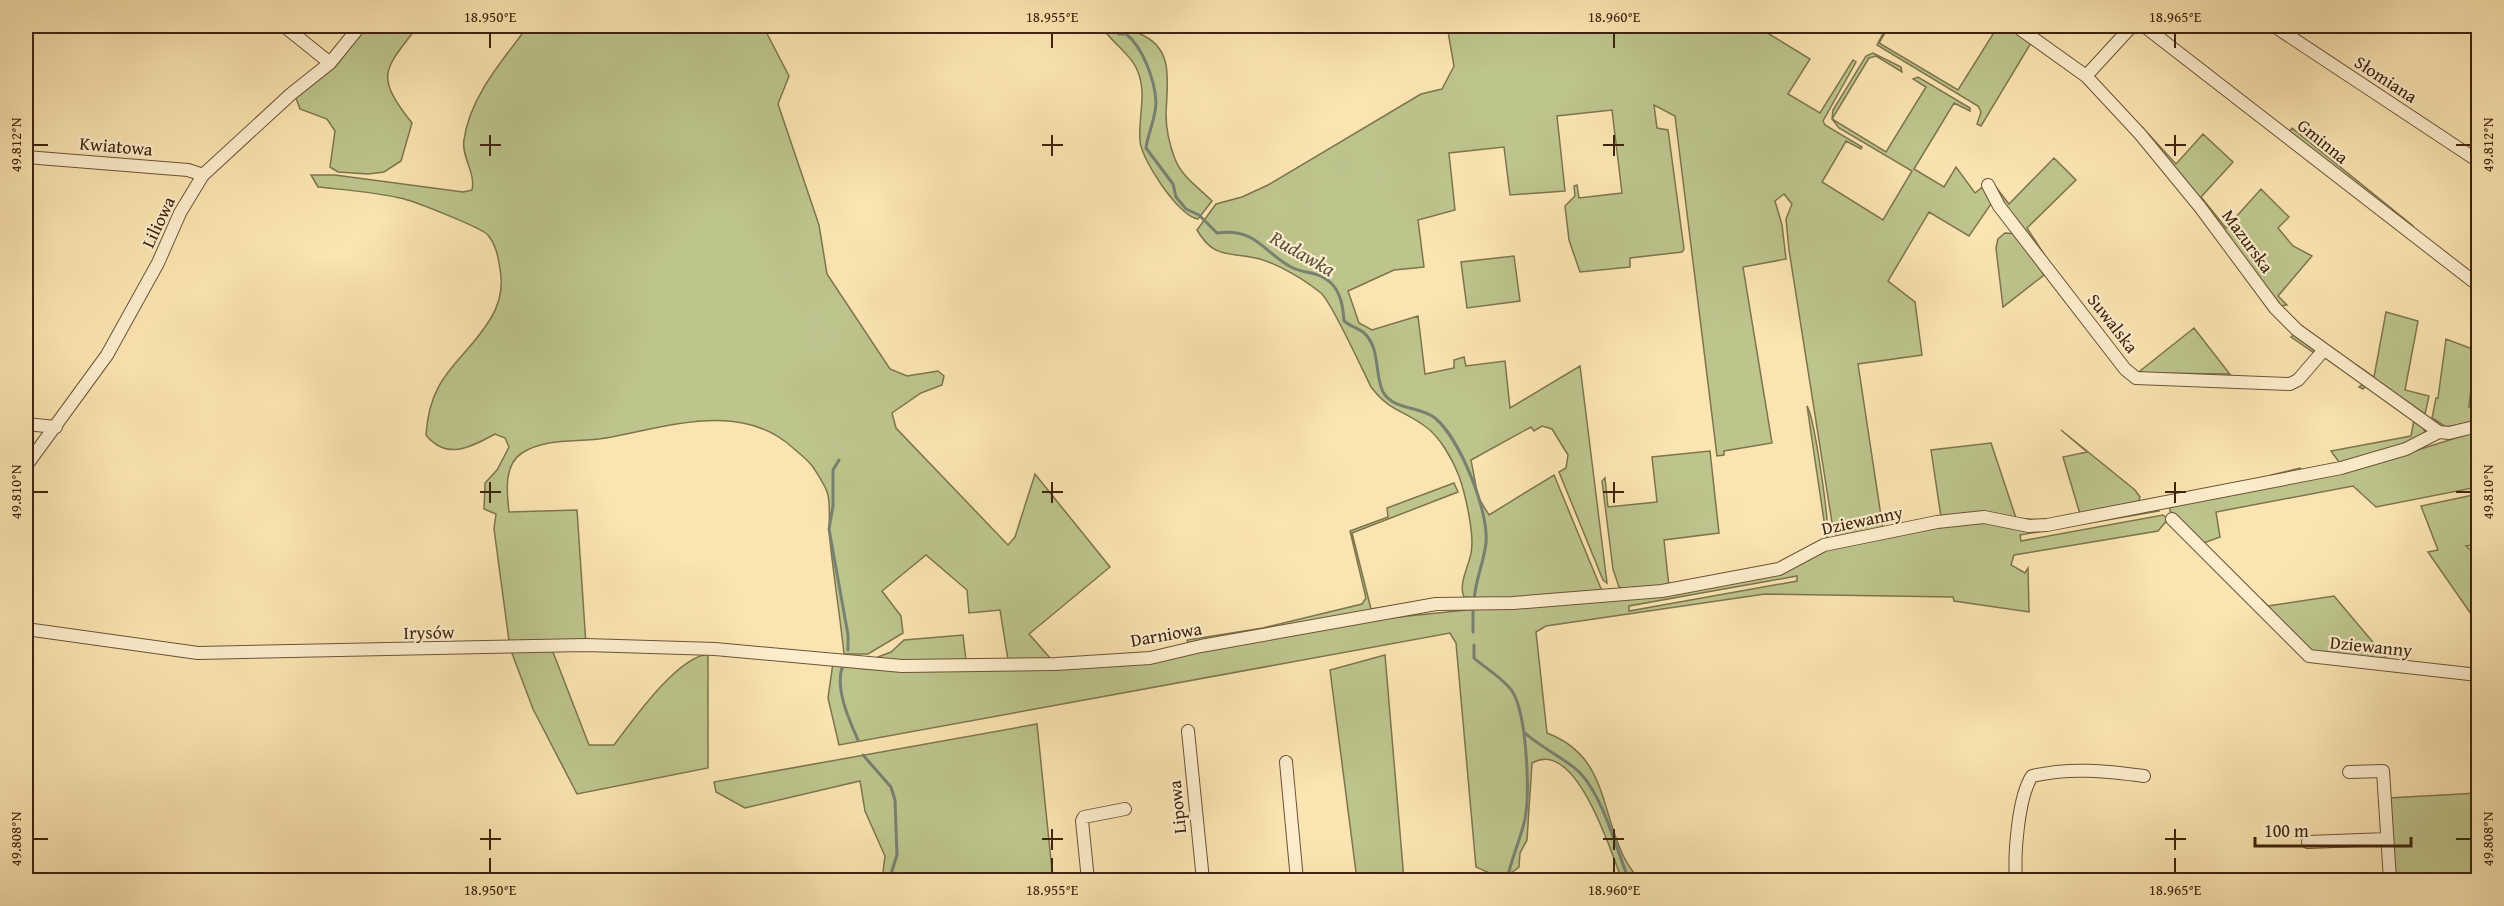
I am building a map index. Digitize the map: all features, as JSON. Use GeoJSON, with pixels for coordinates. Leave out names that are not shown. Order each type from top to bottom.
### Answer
{"type":"FeatureCollection","features":[{"type":"Feature","properties":{"kind":"street"},"geometry":{"type":"LineString","coordinates":[[284,26],[330,63]]}},
{"type":"Feature","properties":{"kind":"street","name":"Liliowa"},"geometry":{"type":"LineString","coordinates":[[26,466],[107,355],[158,263],[180,213],[203,175],[291,94],[330,63],[360,26]]}},
{"type":"Feature","properties":{"kind":"street","name":"Mazurska"},"geometry":{"type":"LineString","coordinates":[[2016,26],[2086,76],[2140,134],[2200,207],[2275,308],[2323,351],[2439,432]]}},
{"type":"Feature","properties":{"kind":"street"},"geometry":{"type":"LineString","coordinates":[[2086,76],[2132,26]]}},
{"type":"Feature","properties":{"kind":"street","name":"Gminna"},"geometry":{"type":"LineString","coordinates":[[2144,26],[2478,285]]}},
{"type":"Feature","properties":{"kind":"street","name":"Słomiana"},"geometry":{"type":"LineString","coordinates":[[2274,26],[2478,161]]}},
{"type":"Feature","properties":{"kind":"street","name":"Kwiatowa"},"geometry":{"type":"LineString","coordinates":[[26,157],[188,170],[203,175]]}},
{"type":"Feature","properties":{"kind":"street","name":"Suwalska"},"geometry":{"type":"LineString","coordinates":[[1988,185],[1999,206],[2125,369],[2136,378],[2290,384],[2298,380],[2323,351]]}},
{"type":"Feature","properties":{"kind":"street"},"geometry":{"type":"LineString","coordinates":[[26,423],[56,427]]}},
{"type":"Feature","properties":{"kind":"street"},"geometry":{"type":"LineString","coordinates":[[2439,432],[2449,433],[2478,426]]}},
{"type":"Feature","properties":{"kind":"street","name":"Dziewanny"},"geometry":{"type":"LineString","coordinates":[[1468,604],[1612,597],[1662,591],[1779,569],[1824,545],[1937,522],[1984,518],[2038,526],[2341,468],[2406,449],[2439,432]]}},
{"type":"Feature","properties":{"kind":"street","name":"Dziewanny"},"geometry":{"type":"LineString","coordinates":[[2172,519],[2309,656],[2478,675]]}},
{"type":"Feature","properties":{"kind":"street","name":"Darniowa"},"geometry":{"type":"LineString","coordinates":[[834,658],[902,666],[1056,664],[1150,658],[1375,613],[1436,604],[1468,604]]}},
{"type":"Feature","properties":{"kind":"street","name":"Irysów"},"geometry":{"type":"LineString","coordinates":[[26,629],[198,653],[586,645],[715,649],[834,658]]}},
{"type":"Feature","properties":{"kind":"street","name":"Lipowa"},"geometry":{"type":"LineString","coordinates":[[1188,731],[1198,880]]}},
{"type":"Feature","properties":{"kind":"street"},"geometry":{"type":"LineString","coordinates":[[1286,762],[1297,880]]}},
{"type":"Feature","properties":{"kind":"street"},"geometry":{"type":"LineString","coordinates":[[2016,880],[2016,854],[2022,811],[2027,784],[2032,776],[2051,771],[2094,769],[2144,776]]}},
{"type":"Feature","properties":{"kind":"street"},"geometry":{"type":"LineString","coordinates":[[2349,772],[2383,771],[2390,880]]}},
{"type":"Feature","properties":{"kind":"street"},"geometry":{"type":"LineString","coordinates":[[1088,880],[1082,821],[1084,817],[1125,809]]}},
{"type":"Feature","properties":{"kind":"street"},"geometry":{"type":"LineString","coordinates":[[2308,842],[2387,839]]}},
{"type":"Feature","properties":{"kind":"green space"},"geometry":{"type":"Polygon","coordinates":[[[367,26],[418,26],[397,53],[388,73],[388,83],[392,94],[412,123],[401,161],[384,172],[368,174],[338,172],[330,167],[335,131],[327,119],[300,109],[296,98],[335,67],[367,26]]]}},
{"type":"Feature","properties":{"kind":"green space"},"geometry":{"type":"Polygon","coordinates":[[[528,26],[763,26],[789,76],[778,104],[819,225],[827,274],[890,369],[907,376],[938,371],[944,376],[942,385],[921,393],[892,413],[896,428],[1008,545],[1015,537],[1035,474],[1110,567],[1029,634],[1051,659],[1008,660],[1000,610],[969,613],[967,590],[926,555],[882,591],[901,616],[903,633],[868,654],[844,654],[830,541],[828,495],[809,462],[773,433],[751,425],[727,421],[703,421],[606,438],[542,445],[522,453],[512,465],[508,480],[509,512],[577,510],[586,645],[551,647],[589,745],[614,745],[669,678],[682,666],[708,654],[708,768],[577,794],[533,709],[510,648],[494,529],[496,514],[484,509],[485,483],[497,470],[509,447],[505,438],[495,434],[468,447],[451,450],[442,448],[426,435],[434,396],[441,382],[481,333],[497,306],[501,275],[495,247],[483,231],[432,209],[390,196],[318,187],[311,175],[335,175],[463,192],[472,190],[472,177],[464,146],[467,124],[489,79],[528,26]]]}},
{"type":"Feature","properties":{"kind":"green space"},"geometry":{"type":"Polygon","coordinates":[[[1101,26],[1122,27],[1140,34],[1151,40],[1164,57],[1167,79],[1167,125],[1173,154],[1186,177],[1212,201],[1198,219],[1190,216],[1172,198],[1147,160],[1140,141],[1142,89],[1138,72],[1131,60],[1101,26]]]}},
{"type":"Feature","properties":{"kind":"green space"},"geometry":{"type":"Polygon","coordinates":[[[1447,26],[1756,26],[1810,59],[1788,94],[1820,113],[1853,60],[1856,62],[1823,121],[1825,125],[1862,147],[1861,149],[1846,141],[1822,182],[1883,220],[1912,171],[1839,128],[1832,119],[1886,152],[1926,87],[1913,79],[1918,77],[1970,108],[1970,111],[1954,103],[1914,169],[1944,187],[1956,167],[1975,193],[1985,185],[1991,204],[1969,236],[1929,212],[1888,281],[1915,302],[1922,355],[1858,364],[1883,529],[1838,539],[1833,529],[1789,250],[1786,219],[1792,204],[1784,194],[1775,201],[1782,225],[1786,259],[1743,267],[1772,443],[1724,451],[1724,455],[1717,456],[1675,116],[1654,105],[1657,128],[1668,130],[1684,249],[1682,252],[1630,258],[1630,267],[1580,272],[1569,240],[1565,206],[1575,196],[1574,186],[1577,185],[1579,198],[1622,193],[1612,110],[1557,116],[1565,191],[1510,195],[1504,147],[1449,153],[1455,210],[1418,220],[1424,267],[1394,270],[1348,291],[1359,323],[1372,330],[1418,316],[1425,374],[1454,368],[1454,360],[1464,357],[1466,366],[1505,361],[1510,408],[1580,366],[1607,583],[1603,580],[1559,472],[1566,468],[1568,455],[1552,429],[1542,426],[1534,431],[1531,427],[1471,460],[1478,497],[1489,515],[1554,475],[1602,591],[1514,600],[1464,597],[1462,586],[1472,545],[1471,525],[1459,476],[1441,443],[1426,427],[1391,406],[1371,387],[1339,322],[1321,293],[1276,265],[1260,259],[1217,251],[1204,240],[1197,230],[1216,204],[1242,197],[1268,185],[1421,94],[1442,89],[1454,66],[1447,26]]]}},
{"type":"Feature","properties":{"kind":"green space"},"geometry":{"type":"Polygon","coordinates":[[[1889,26],[1879,43],[1958,90],[1998,26],[2017,31],[2031,43],[1981,126],[1977,124],[1981,112],[1978,106],[1877,45],[1889,26]]]}},
{"type":"Feature","properties":{"kind":"green space"},"geometry":{"type":"Polygon","coordinates":[[[1873,53],[1901,67],[1902,72],[1876,56],[1869,58],[1832,119],[1833,110],[1866,56],[1873,53]]]}},
{"type":"Feature","properties":{"kind":"green space"},"geometry":{"type":"Polygon","coordinates":[[[2142,127],[2176,164],[2203,134],[2233,162],[2201,197],[2226,228],[2261,189],[2289,217],[2278,228],[2293,246],[2312,256],[2278,296],[2287,305],[2281,306],[2142,127]]]}},
{"type":"Feature","properties":{"kind":"green space"},"geometry":{"type":"Polygon","coordinates":[[[2292,128],[2413,226],[2411,229],[2289,132],[2292,128]]]}},
{"type":"Feature","properties":{"kind":"green space"},"geometry":{"type":"Polygon","coordinates":[[[2054,158],[2076,180],[2027,228],[2055,271],[1995,191],[1995,186],[2009,204],[2054,158]]]}},
{"type":"Feature","properties":{"kind":"green space"},"geometry":{"type":"Polygon","coordinates":[[[2005,233],[2017,234],[2044,275],[2003,307],[1996,248],[1998,239],[2005,233]]]}},
{"type":"Feature","properties":{"kind":"green space"},"geometry":{"type":"Polygon","coordinates":[[[1514,256],[1520,301],[1467,308],[1461,262],[1514,256]]]}},
{"type":"Feature","properties":{"kind":"green space"},"geometry":{"type":"Polygon","coordinates":[[[2386,312],[2418,321],[2405,390],[2429,396],[2425,414],[2358,368],[2358,366],[2374,377],[2386,312]]]}},
{"type":"Feature","properties":{"kind":"green space"},"geometry":{"type":"Polygon","coordinates":[[[2478,322],[2478,351],[2475,351],[2469,407],[2478,406],[2478,421],[2446,427],[2432,418],[2436,398],[2438,398],[2446,339],[2475,350],[2478,322]]]}},
{"type":"Feature","properties":{"kind":"green space"},"geometry":{"type":"Polygon","coordinates":[[[2194,328],[2232,377],[2291,379],[2314,353],[2291,337],[2294,335],[2314,350],[2315,354],[2294,378],[2290,380],[2231,378],[2229,374],[2145,373],[2140,371],[2194,328]]]}},
{"type":"Feature","properties":{"kind":"green space"},"geometry":{"type":"Polygon","coordinates":[[[2365,383],[2423,426],[2425,433],[2421,438],[2364,458],[2274,477],[2272,475],[2300,468],[2302,470],[2339,462],[2331,451],[2411,436],[2414,420],[2366,385],[2363,389],[2359,387],[2365,383]]]}},
{"type":"Feature","properties":{"kind":"green space"},"geometry":{"type":"Polygon","coordinates":[[[1807,406],[1814,430],[1821,473],[1827,516],[1827,541],[1807,406]]]}},
{"type":"Feature","properties":{"kind":"green space"},"geometry":{"type":"Polygon","coordinates":[[[2061,430],[2135,490],[2140,497],[2139,501],[2080,514],[2063,457],[2087,452],[2061,430]]]}},
{"type":"Feature","properties":{"kind":"green space"},"geometry":{"type":"Polygon","coordinates":[[[2478,431],[2478,487],[2376,507],[2353,486],[2216,512],[2220,537],[2204,543],[2170,511],[2170,506],[2408,453],[2478,431]]]}},
{"type":"Feature","properties":{"kind":"green space"},"geometry":{"type":"Polygon","coordinates":[[[1991,443],[2016,518],[2052,521],[1941,517],[1931,450],[1991,443]]]}},
{"type":"Feature","properties":{"kind":"green space"},"geometry":{"type":"Polygon","coordinates":[[[1710,451],[1719,533],[1664,540],[1669,587],[1623,589],[1619,587],[1613,569],[1602,481],[1605,478],[1608,507],[1657,502],[1652,457],[1710,451]]]}},
{"type":"Feature","properties":{"kind":"green space"},"geometry":{"type":"Polygon","coordinates":[[[1454,483],[1458,492],[1352,533],[1371,609],[1398,605],[1188,643],[1187,640],[1263,628],[1362,604],[1366,598],[1350,531],[1388,517],[1387,508],[1454,483]]]}},
{"type":"Feature","properties":{"kind":"green space"},"geometry":{"type":"Polygon","coordinates":[[[2478,494],[2478,544],[2466,546],[2478,557],[2478,624],[2428,552],[2438,550],[2421,506],[2478,494]]]}},
{"type":"Feature","properties":{"kind":"green space"},"geometry":{"type":"Polygon","coordinates":[[[2157,508],[2159,511],[2020,535],[2021,541],[2163,515],[2168,519],[2158,531],[2014,555],[2011,565],[2025,573],[2028,568],[2029,612],[1954,601],[1953,597],[1765,594],[1546,626],[1536,632],[1547,733],[1580,754],[1590,768],[1598,783],[1622,853],[1639,880],[1622,880],[1600,824],[1577,781],[1563,766],[1548,759],[1532,763],[1527,840],[1520,853],[1519,867],[1508,874],[1498,875],[1476,867],[1456,643],[1450,633],[839,745],[828,698],[833,663],[866,669],[891,670],[1054,666],[1379,619],[1711,585],[1816,552],[1974,521],[2019,528],[2157,508]],[[1797,576],[1629,606],[1629,611],[1797,581],[1797,576]]]}},
{"type":"Feature","properties":{"kind":"green space"},"geometry":{"type":"Polygon","coordinates":[[[2334,596],[2388,660],[2314,652],[2261,604],[2262,600],[2268,606],[2334,596]]]}},
{"type":"Feature","properties":{"kind":"green space"},"geometry":{"type":"Polygon","coordinates":[[[963,635],[966,660],[879,661],[878,657],[891,652],[904,640],[963,635]]]}},
{"type":"Feature","properties":{"kind":"green space"},"geometry":{"type":"Polygon","coordinates":[[[1385,655],[1404,880],[1357,880],[1330,670],[1385,655]]]}},
{"type":"Feature","properties":{"kind":"green space"},"geometry":{"type":"Polygon","coordinates":[[[1037,724],[1053,880],[882,880],[885,856],[865,811],[860,781],[745,808],[716,792],[714,782],[1037,724]]]}},
{"type":"Feature","properties":{"kind":"green space"},"geometry":{"type":"Polygon","coordinates":[[[2478,793],[2478,880],[2395,880],[2389,798],[2478,793]]]}},
{"type":"Feature","properties":{"kind":"waterway","name":"Rudawka"},"geometry":{"type":"LineString","coordinates":[[1107,26],[1119,34],[1126,34],[1138,47],[1147,65],[1156,102],[1146,148],[1173,184],[1176,197],[1186,209],[1199,215],[1217,233],[1230,232],[1250,237],[1291,267],[1321,276],[1330,282],[1339,295],[1344,321],[1369,338],[1375,353],[1380,385],[1387,398],[1400,405],[1429,414],[1444,428],[1454,442],[1478,495],[1486,529],[1485,550],[1474,601]]}},
{"type":"Feature","properties":{"kind":"waterway"},"geometry":{"type":"LineString","coordinates":[[839,460],[833,470],[833,506],[829,529],[848,635],[848,650]]}},
{"type":"Feature","properties":{"kind":"waterway","name":"Rudawka"},"geometry":{"type":"LineString","coordinates":[[1473,607],[1473,632]]}},
{"type":"Feature","properties":{"kind":"waterway","name":"Rudawka"},"geometry":{"type":"LineString","coordinates":[[1474,645],[1474,658],[1512,691],[1517,702],[1524,734],[1527,773],[1525,819],[1507,880]]}},
{"type":"Feature","properties":{"kind":"waterway"},"geometry":{"type":"LineString","coordinates":[[843,665],[841,693],[858,740]]}},
{"type":"Feature","properties":{"kind":"waterway"},"geometry":{"type":"LineString","coordinates":[[1525,733],[1576,769],[1589,784],[1603,810],[1629,880]]}},
{"type":"Feature","properties":{"kind":"waterway"},"geometry":{"type":"LineString","coordinates":[[863,755],[891,787],[895,800],[897,855],[889,880]]}}]}
